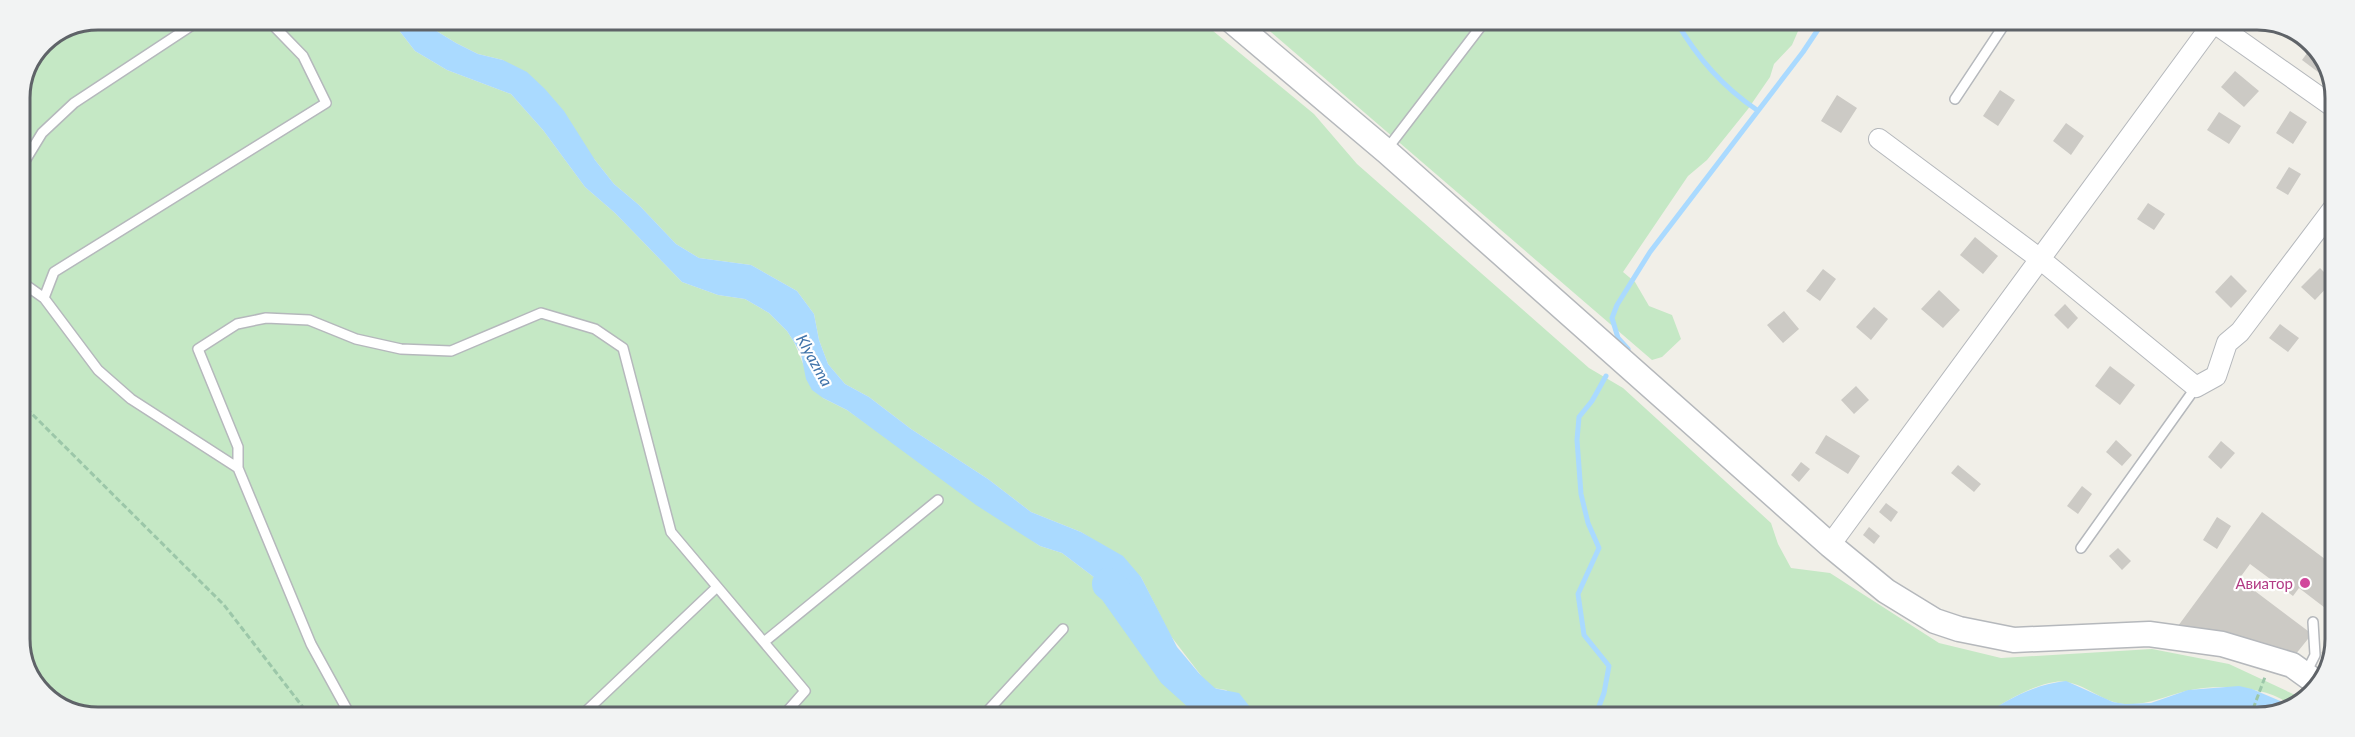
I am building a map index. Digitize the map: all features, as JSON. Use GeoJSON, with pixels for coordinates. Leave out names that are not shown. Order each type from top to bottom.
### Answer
{"type":"FeatureCollection","features":[{"type":"Feature","properties":{"kind":"street"},"geometry":{"type":"LineString","coordinates":[[1243,30],[1386,151],[1830,545],[1886,591],[1935,621],[1959,629],[2014,640],[2149,634],[2222,644],[2292,665],[2311,679]]}},
{"type":"Feature","properties":{"kind":"street"},"geometry":{"type":"LineString","coordinates":[[1830,545],[2208,30]]}},
{"type":"Feature","properties":{"kind":"street"},"geometry":{"type":"LineString","coordinates":[[2225,30],[2325,101]]}},
{"type":"Feature","properties":{"kind":"street"},"geometry":{"type":"LineString","coordinates":[[1879,139],[2040,259],[2196,387],[2216,376],[2227,343],[2240,332],[2325,219]]}},
{"type":"Feature","properties":{"kind":"lane"},"geometry":{"type":"LineString","coordinates":[[30,153],[42,133],[74,103],[185,30]]}},
{"type":"Feature","properties":{"kind":"lane"},"geometry":{"type":"LineString","coordinates":[[44,298],[54,272],[326,103],[303,56],[278,30]]}},
{"type":"Feature","properties":{"kind":"lane"},"geometry":{"type":"LineString","coordinates":[[1386,151],[1478,30]]}},
{"type":"Feature","properties":{"kind":"lane"},"geometry":{"type":"LineString","coordinates":[[1955,99],[2001,30]]}},
{"type":"Feature","properties":{"kind":"lane"},"geometry":{"type":"LineString","coordinates":[[30,288],[44,298],[98,370],[131,399],[238,468]]}},
{"type":"Feature","properties":{"kind":"lane"},"geometry":{"type":"LineString","coordinates":[[346,707],[311,644],[238,468],[238,447],[198,349],[237,324],[266,318],[309,320],[356,339],[401,349],[451,351],[541,313],[595,328],[623,348],[671,532],[804,691],[791,707]]}},
{"type":"Feature","properties":{"kind":"lane"},"geometry":{"type":"LineString","coordinates":[[2081,548],[2196,387]]}},
{"type":"Feature","properties":{"kind":"lane"},"geometry":{"type":"LineString","coordinates":[[764,642],[938,500]]}},
{"type":"Feature","properties":{"kind":"lane"},"geometry":{"type":"LineString","coordinates":[[590,707],[717,587]]}},
{"type":"Feature","properties":{"kind":"lane"},"geometry":{"type":"LineString","coordinates":[[2311,679],[2315,655],[2313,622]]}},
{"type":"Feature","properties":{"kind":"lane"},"geometry":{"type":"LineString","coordinates":[[991,707],[1063,629]]}},
{"type":"Feature","properties":{"kind":"path"},"geometry":{"type":"LineString","coordinates":[[30,412],[224,606],[303,707]]}},
{"type":"Feature","properties":{"kind":"path"},"geometry":{"type":"LineString","coordinates":[[2254,707],[2262,685]]}},
{"type":"Feature","properties":{"kind":"green space"},"geometry":{"type":"Polygon","coordinates":[[[399,30],[415,51],[447,70],[511,94],[543,130],[585,187],[615,213],[682,282],[718,295],[745,299],[769,313],[787,331],[794,342],[804,366],[823,398],[847,410],[1040,546],[1062,553],[1103,584],[1138,620],[1145,632],[1158,668],[1187,707],[98,707],[80,705],[60,696],[39,673],[30,644],[30,98],[31,84],[41,60],[60,41],[84,31],[399,30]]]}},
{"type":"Feature","properties":{"kind":"green space"},"geometry":{"type":"Polygon","coordinates":[[[435,30],[1212,30],[1314,114],[1357,164],[1589,368],[1623,388],[1771,523],[1778,544],[1791,568],[1830,573],[1939,643],[2001,658],[2152,649],[2229,664],[2295,695],[2284,701],[2255,690],[2212,687],[2186,691],[2148,702],[2124,704],[2106,699],[2073,683],[2055,682],[2026,691],[1997,707],[1246,707],[1226,690],[1213,688],[1203,678],[1170,635],[1141,577],[1100,544],[1081,532],[1031,512],[988,479],[911,429],[869,397],[845,384],[828,364],[819,340],[814,314],[797,291],[751,265],[699,258],[676,244],[639,205],[614,184],[595,160],[503,60],[478,54],[435,30]]]}},
{"type":"Feature","properties":{"kind":"green space"},"geometry":{"type":"Polygon","coordinates":[[[1268,30],[1799,30],[1792,45],[1774,64],[1770,77],[1748,109],[1707,160],[1688,176],[1623,272],[1635,282],[1649,306],[1672,315],[1681,339],[1662,357],[1652,360],[1268,30]]]}},
{"type":"Feature","properties":{"kind":"water"},"geometry":{"type":"Polygon","coordinates":[[[399,30],[435,30],[478,54],[503,60],[527,72],[564,111],[595,160],[614,184],[639,205],[676,244],[699,258],[751,265],[797,291],[814,314],[819,340],[828,364],[845,384],[869,397],[911,429],[988,479],[1031,512],[1081,532],[1123,556],[1141,577],[1177,647],[1203,678],[1213,688],[1239,693],[1250,707],[1187,707],[1158,668],[1145,632],[1138,620],[1103,584],[1062,553],[1040,546],[976,505],[847,410],[812,390],[806,379],[801,354],[787,331],[769,313],[745,299],[718,295],[682,282],[615,213],[585,187],[543,130],[511,94],[447,70],[415,51],[399,30]]]}},
{"type":"Feature","properties":{"kind":"water"},"geometry":{"type":"Polygon","coordinates":[[[2066,681],[2113,702],[2125,704],[2151,703],[2188,690],[2239,686],[2282,702],[2271,706],[2257,707],[1997,707],[2021,694],[2066,681]]]}},
{"type":"Feature","properties":{"kind":"building"},"geometry":{"type":"Polygon","coordinates":[[[2308,52],[2320,74],[2302,60],[2308,52]]]}},
{"type":"Feature","properties":{"kind":"building"},"geometry":{"type":"Polygon","coordinates":[[[2235,71],[2259,91],[2244,107],[2221,87],[2235,71]]]}},
{"type":"Feature","properties":{"kind":"building"},"geometry":{"type":"Polygon","coordinates":[[[2000,90],[2015,100],[1998,126],[1983,116],[2000,90]]]}},
{"type":"Feature","properties":{"kind":"building"},"geometry":{"type":"Polygon","coordinates":[[[1837,95],[1857,108],[1841,133],[1821,121],[1837,95]]]}},
{"type":"Feature","properties":{"kind":"building"},"geometry":{"type":"Polygon","coordinates":[[[2290,111],[2307,122],[2293,144],[2276,133],[2290,111]]]}},
{"type":"Feature","properties":{"kind":"building"},"geometry":{"type":"Polygon","coordinates":[[[2219,112],[2241,126],[2229,144],[2207,130],[2219,112]]]}},
{"type":"Feature","properties":{"kind":"building"},"geometry":{"type":"Polygon","coordinates":[[[2066,123],[2084,136],[2071,155],[2053,141],[2066,123]]]}},
{"type":"Feature","properties":{"kind":"building"},"geometry":{"type":"Polygon","coordinates":[[[2289,167],[2301,174],[2288,195],[2276,188],[2289,167]]]}},
{"type":"Feature","properties":{"kind":"building"},"geometry":{"type":"Polygon","coordinates":[[[2148,203],[2165,214],[2154,230],[2137,219],[2148,203]]]}},
{"type":"Feature","properties":{"kind":"building"},"geometry":{"type":"Polygon","coordinates":[[[1975,237],[1998,256],[1983,274],[1960,255],[1975,237]]]}},
{"type":"Feature","properties":{"kind":"building"},"geometry":{"type":"Polygon","coordinates":[[[2320,268],[2325,273],[2325,289],[2315,300],[2301,287],[2320,268]]]}},
{"type":"Feature","properties":{"kind":"building"},"geometry":{"type":"Polygon","coordinates":[[[1823,269],[1836,279],[1820,301],[1806,291],[1823,269]]]}},
{"type":"Feature","properties":{"kind":"building"},"geometry":{"type":"Polygon","coordinates":[[[2231,275],[2247,291],[2231,308],[2215,292],[2231,275]]]}},
{"type":"Feature","properties":{"kind":"building"},"geometry":{"type":"Polygon","coordinates":[[[1939,290],[1960,310],[1943,328],[1921,309],[1939,290]]]}},
{"type":"Feature","properties":{"kind":"building"},"geometry":{"type":"Polygon","coordinates":[[[2065,304],[2078,318],[2068,329],[2054,315],[2065,304]]]}},
{"type":"Feature","properties":{"kind":"building"},"geometry":{"type":"Polygon","coordinates":[[[1874,307],[1888,319],[1871,340],[1856,327],[1874,307]]]}},
{"type":"Feature","properties":{"kind":"building"},"geometry":{"type":"Polygon","coordinates":[[[1784,311],[1799,329],[1783,343],[1767,325],[1784,311]]]}},
{"type":"Feature","properties":{"kind":"building"},"geometry":{"type":"Polygon","coordinates":[[[2280,324],[2299,338],[2288,352],[2269,338],[2280,324]]]}},
{"type":"Feature","properties":{"kind":"building"},"geometry":{"type":"Polygon","coordinates":[[[2110,366],[2135,385],[2120,405],[2095,386],[2110,366]]]}},
{"type":"Feature","properties":{"kind":"building"},"geometry":{"type":"Polygon","coordinates":[[[1856,386],[1869,400],[1854,414],[1841,400],[1856,386]]]}},
{"type":"Feature","properties":{"kind":"building"},"geometry":{"type":"Polygon","coordinates":[[[1826,435],[1860,456],[1848,474],[1815,453],[1826,435]]]}},
{"type":"Feature","properties":{"kind":"building"},"geometry":{"type":"Polygon","coordinates":[[[2116,440],[2132,455],[2122,466],[2106,452],[2116,440]]]}},
{"type":"Feature","properties":{"kind":"building"},"geometry":{"type":"Polygon","coordinates":[[[2221,441],[2235,453],[2221,469],[2208,457],[2221,441]]]}},
{"type":"Feature","properties":{"kind":"building"},"geometry":{"type":"Polygon","coordinates":[[[1801,462],[1810,469],[1799,482],[1791,475],[1801,462]]]}},
{"type":"Feature","properties":{"kind":"building"},"geometry":{"type":"Polygon","coordinates":[[[1958,465],[1981,484],[1974,492],[1951,473],[1958,465]]]}},
{"type":"Feature","properties":{"kind":"building"},"geometry":{"type":"Polygon","coordinates":[[[2082,486],[2092,494],[2078,514],[2067,506],[2082,486]]]}},
{"type":"Feature","properties":{"kind":"building"},"geometry":{"type":"Polygon","coordinates":[[[1886,503],[1898,512],[1891,522],[1879,512],[1886,503]]]}},
{"type":"Feature","properties":{"kind":"building","name":"Авиатор"},"geometry":{"type":"Polygon","coordinates":[[[2262,512],[2325,559],[2325,608],[2299,588],[2293,596],[2250,564],[2239,579],[2312,634],[2295,655],[2237,635],[2178,626],[2262,512]]]}},
{"type":"Feature","properties":{"kind":"building"},"geometry":{"type":"Polygon","coordinates":[[[2217,517],[2231,526],[2217,549],[2203,540],[2217,517]]]}},
{"type":"Feature","properties":{"kind":"building"},"geometry":{"type":"Polygon","coordinates":[[[1869,527],[1880,536],[1874,544],[1863,535],[1869,527]]]}},
{"type":"Feature","properties":{"kind":"building"},"geometry":{"type":"Polygon","coordinates":[[[2118,548],[2131,561],[2122,570],[2109,556],[2118,548]]]}},
{"type":"Feature","properties":{"kind":"waterway"},"geometry":{"type":"LineString","coordinates":[[1682,30],[1692,47],[1712,70],[1733,92],[1757,110]]}},
{"type":"Feature","properties":{"kind":"waterway"},"geometry":{"type":"LineString","coordinates":[[1628,349],[1618,338],[1612,318],[1617,305],[1650,252],[1818,30]]}},
{"type":"Feature","properties":{"kind":"waterway"},"geometry":{"type":"LineString","coordinates":[[1599,707],[1609,666],[1584,635],[1578,594],[1599,548],[1588,523],[1581,494],[1577,440],[1579,417],[1592,401],[1606,376]]}},
{"type":"Feature","properties":{"kind":"waterway","name":"Klyazma"},"geometry":{"type":"LineString","coordinates":[[1108,584],[1114,589],[1173,672],[1212,707]]}},
{"type":"Feature","properties":{"kind":"place","name":"Авиатор"},"geometry":{"type":"Point","coordinates":[2305,583]}}]}
